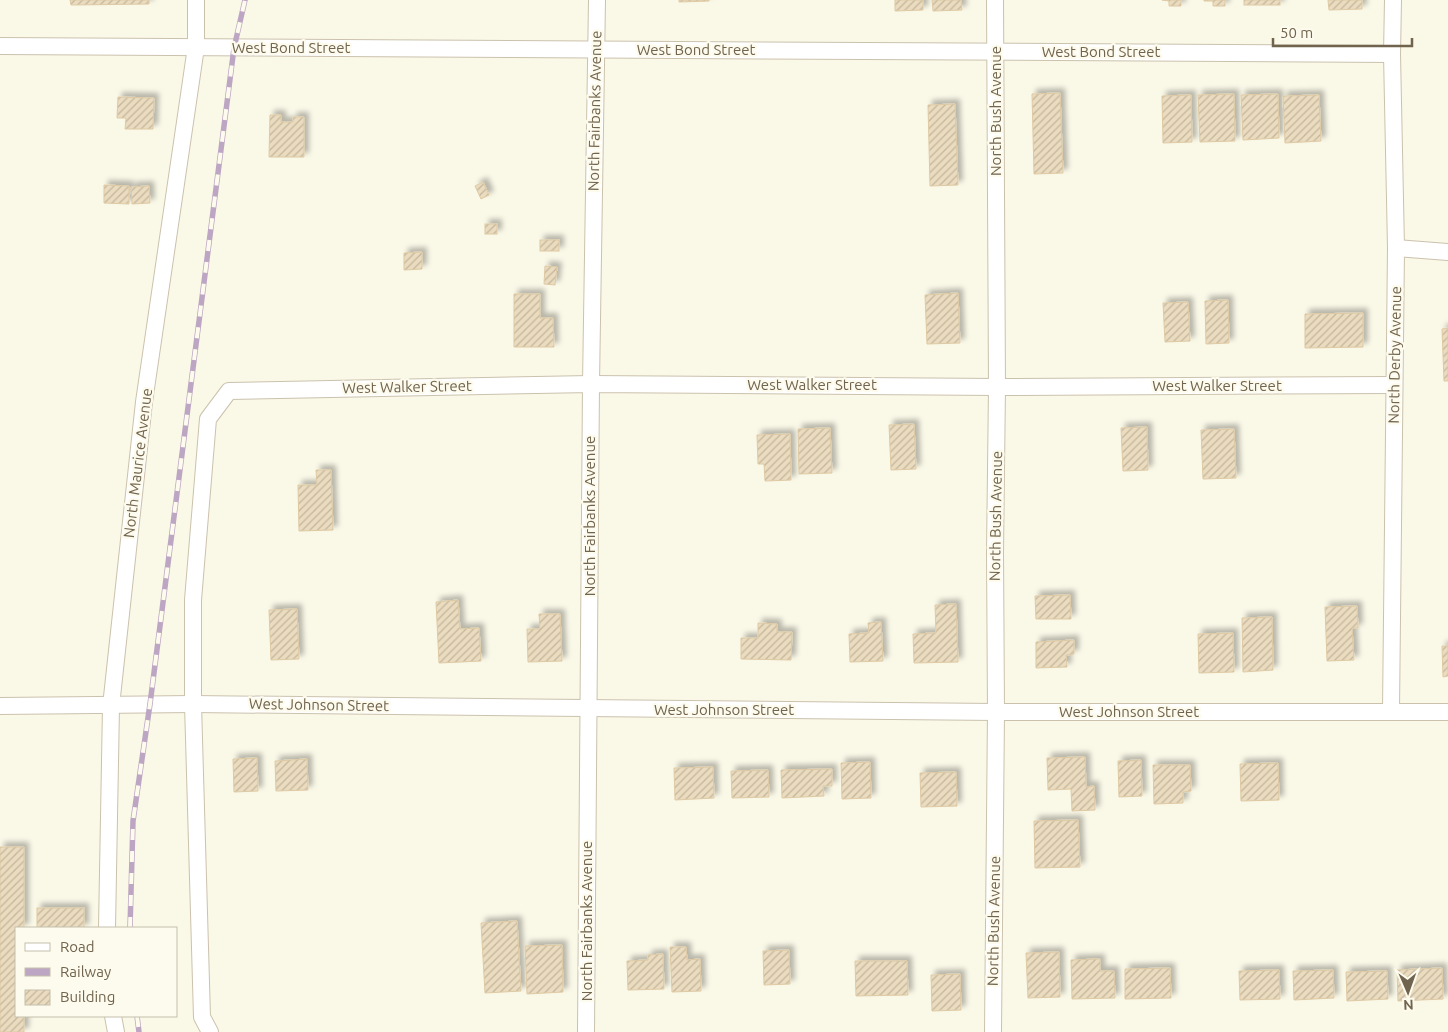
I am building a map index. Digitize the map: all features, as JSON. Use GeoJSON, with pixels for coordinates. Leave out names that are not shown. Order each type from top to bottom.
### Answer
{"type":"FeatureCollection","features":[{"type":"Feature","properties":{"kind":"street","name":"North Maurice Avenue"},"geometry":{"type":"LineString","coordinates":[[107,927],[111,706],[144,402],[196,47],[196,0]]}},
{"type":"Feature","properties":{"kind":"street","name":"North Fairbanks Avenue"},"geometry":{"type":"LineString","coordinates":[[586,1032],[591,384],[597,0]]}},
{"type":"Feature","properties":{"kind":"street","name":"North Bush Avenue"},"geometry":{"type":"LineString","coordinates":[[993,1032],[996,712],[994,553],[997,387],[995,0]]}},
{"type":"Feature","properties":{"kind":"street","name":"North Derby Avenue"},"geometry":{"type":"LineString","coordinates":[[1391,711],[1396,248],[1392,54],[1393,0]]}},
{"type":"Feature","properties":{"kind":"street","name":"West Bond Street"},"geometry":{"type":"LineString","coordinates":[[0,46],[1392,54]]}},
{"type":"Feature","properties":{"kind":"street"},"geometry":{"type":"LineString","coordinates":[[1396,248],[1448,252]]}},
{"type":"Feature","properties":{"kind":"street","name":"West Walker Street"},"geometry":{"type":"LineString","coordinates":[[193,704],[193,600],[208,419],[229,391],[591,384],[997,387],[1394,385]]}},
{"type":"Feature","properties":{"kind":"street","name":"West Johnson Street"},"geometry":{"type":"LineString","coordinates":[[0,706],[193,704],[996,712],[1448,712]]}},
{"type":"Feature","properties":{"kind":"street"},"geometry":{"type":"LineString","coordinates":[[193,704],[202,1017],[210,1032]]}},
{"type":"Feature","properties":{"kind":"street"},"geometry":{"type":"LineString","coordinates":[[113,1017],[116,1032]]}},
{"type":"Feature","properties":{"kind":"building"},"geometry":{"type":"Polygon","coordinates":[[[70,0],[149,0],[149,4],[71,5],[70,0]]]}},
{"type":"Feature","properties":{"kind":"building"},"geometry":{"type":"Polygon","coordinates":[[[679,0],[709,0],[709,1],[679,2],[679,0]]]}},
{"type":"Feature","properties":{"kind":"building"},"geometry":{"type":"Polygon","coordinates":[[[895,0],[923,0],[923,10],[895,11],[895,0]]]}},
{"type":"Feature","properties":{"kind":"building"},"geometry":{"type":"Polygon","coordinates":[[[932,0],[961,0],[962,10],[933,11],[932,0]]]}},
{"type":"Feature","properties":{"kind":"building"},"geometry":{"type":"Polygon","coordinates":[[[1162,0],[1181,0],[1181,6],[1169,6],[1169,1],[1162,0]]]}},
{"type":"Feature","properties":{"kind":"building"},"geometry":{"type":"Polygon","coordinates":[[[1204,0],[1225,0],[1225,6],[1213,6],[1213,1],[1204,0]]]}},
{"type":"Feature","properties":{"kind":"building"},"geometry":{"type":"Polygon","coordinates":[[[1244,0],[1280,0],[1280,5],[1244,5],[1244,0]]]}},
{"type":"Feature","properties":{"kind":"building"},"geometry":{"type":"Polygon","coordinates":[[[1328,0],[1362,0],[1362,9],[1329,10],[1328,0]]]}},
{"type":"Feature","properties":{"kind":"building"},"geometry":{"type":"Polygon","coordinates":[[[1060,93],[1063,173],[1034,174],[1032,94],[1060,93]]]}},
{"type":"Feature","properties":{"kind":"building"},"geometry":{"type":"Polygon","coordinates":[[[1234,94],[1235,141],[1200,142],[1198,95],[1234,94]]]}},
{"type":"Feature","properties":{"kind":"building"},"geometry":{"type":"Polygon","coordinates":[[[1278,94],[1279,138],[1243,140],[1241,95],[1278,94]]]}},
{"type":"Feature","properties":{"kind":"building"},"geometry":{"type":"Polygon","coordinates":[[[1191,95],[1192,142],[1163,143],[1162,96],[1191,95]]]}},
{"type":"Feature","properties":{"kind":"building"},"geometry":{"type":"Polygon","coordinates":[[[1319,95],[1321,141],[1285,143],[1283,96],[1319,95]]]}},
{"type":"Feature","properties":{"kind":"building"},"geometry":{"type":"Polygon","coordinates":[[[118,97],[154,98],[153,129],[125,129],[126,118],[117,118],[118,97]]]}},
{"type":"Feature","properties":{"kind":"building"},"geometry":{"type":"Polygon","coordinates":[[[955,104],[958,185],[930,186],[928,105],[955,104]]]}},
{"type":"Feature","properties":{"kind":"building"},"geometry":{"type":"Polygon","coordinates":[[[270,115],[281,115],[281,122],[293,122],[293,117],[304,117],[304,157],[269,157],[270,115]]]}},
{"type":"Feature","properties":{"kind":"building"},"geometry":{"type":"Polygon","coordinates":[[[483,182],[489,195],[481,199],[475,186],[483,182]]]}},
{"type":"Feature","properties":{"kind":"building"},"geometry":{"type":"Polygon","coordinates":[[[104,185],[129,186],[129,204],[104,203],[104,185]]]}},
{"type":"Feature","properties":{"kind":"building"},"geometry":{"type":"Polygon","coordinates":[[[149,186],[150,203],[132,204],[131,187],[149,186]]]}},
{"type":"Feature","properties":{"kind":"building"},"geometry":{"type":"Polygon","coordinates":[[[485,224],[497,224],[497,234],[485,234],[485,224]]]}},
{"type":"Feature","properties":{"kind":"building"},"geometry":{"type":"Polygon","coordinates":[[[540,240],[559,240],[559,251],[540,251],[540,240]]]}},
{"type":"Feature","properties":{"kind":"building"},"geometry":{"type":"Polygon","coordinates":[[[422,252],[422,269],[404,270],[404,253],[422,252]]]}},
{"type":"Feature","properties":{"kind":"building"},"geometry":{"type":"Polygon","coordinates":[[[545,266],[557,267],[555,285],[544,284],[545,266]]]}},
{"type":"Feature","properties":{"kind":"building"},"geometry":{"type":"Polygon","coordinates":[[[958,293],[960,343],[927,344],[925,295],[958,293]]]}},
{"type":"Feature","properties":{"kind":"building"},"geometry":{"type":"Polygon","coordinates":[[[514,294],[540,294],[540,318],[553,318],[554,347],[514,347],[514,294]]]}},
{"type":"Feature","properties":{"kind":"building"},"geometry":{"type":"Polygon","coordinates":[[[1228,300],[1229,343],[1206,344],[1205,301],[1228,300]]]}},
{"type":"Feature","properties":{"kind":"building"},"geometry":{"type":"Polygon","coordinates":[[[1188,302],[1190,341],[1165,342],[1163,303],[1188,302]]]}},
{"type":"Feature","properties":{"kind":"building"},"geometry":{"type":"Polygon","coordinates":[[[1363,313],[1363,347],[1305,348],[1305,314],[1363,313]]]}},
{"type":"Feature","properties":{"kind":"building"},"geometry":{"type":"Polygon","coordinates":[[[1448,328],[1448,381],[1444,381],[1442,329],[1448,328]]]}},
{"type":"Feature","properties":{"kind":"building"},"geometry":{"type":"Polygon","coordinates":[[[914,424],[916,469],[891,470],[889,425],[914,424]]]}},
{"type":"Feature","properties":{"kind":"building"},"geometry":{"type":"Polygon","coordinates":[[[1147,427],[1148,470],[1123,471],[1121,428],[1147,427]]]}},
{"type":"Feature","properties":{"kind":"building"},"geometry":{"type":"Polygon","coordinates":[[[830,428],[832,473],[799,474],[798,429],[830,428]]]}},
{"type":"Feature","properties":{"kind":"building"},"geometry":{"type":"Polygon","coordinates":[[[1234,429],[1236,478],[1203,479],[1201,430],[1234,429]]]}},
{"type":"Feature","properties":{"kind":"building"},"geometry":{"type":"Polygon","coordinates":[[[790,434],[791,480],[765,481],[764,464],[758,464],[757,435],[790,434]]]}},
{"type":"Feature","properties":{"kind":"building"},"geometry":{"type":"Polygon","coordinates":[[[316,470],[331,470],[333,530],[299,531],[298,485],[317,485],[316,470]]]}},
{"type":"Feature","properties":{"kind":"building"},"geometry":{"type":"Polygon","coordinates":[[[1070,595],[1071,619],[1036,619],[1035,596],[1070,595]]]}},
{"type":"Feature","properties":{"kind":"building"},"geometry":{"type":"Polygon","coordinates":[[[458,600],[460,629],[479,628],[481,661],[439,663],[436,602],[458,600]]]}},
{"type":"Feature","properties":{"kind":"building"},"geometry":{"type":"Polygon","coordinates":[[[956,604],[958,662],[914,663],[913,634],[936,633],[935,605],[956,604]]]}},
{"type":"Feature","properties":{"kind":"building"},"geometry":{"type":"Polygon","coordinates":[[[1357,606],[1358,628],[1352,628],[1354,660],[1327,661],[1325,607],[1357,606]]]}},
{"type":"Feature","properties":{"kind":"building"},"geometry":{"type":"Polygon","coordinates":[[[297,609],[299,659],[271,660],[269,610],[297,609]]]}},
{"type":"Feature","properties":{"kind":"building"},"geometry":{"type":"Polygon","coordinates":[[[539,614],[560,614],[562,661],[528,662],[527,629],[540,629],[539,614]]]}},
{"type":"Feature","properties":{"kind":"building"},"geometry":{"type":"Polygon","coordinates":[[[1272,617],[1273,670],[1243,672],[1242,618],[1272,617]]]}},
{"type":"Feature","properties":{"kind":"building"},"geometry":{"type":"Polygon","coordinates":[[[881,622],[883,661],[850,662],[849,634],[869,633],[868,623],[881,622]]]}},
{"type":"Feature","properties":{"kind":"building"},"geometry":{"type":"Polygon","coordinates":[[[758,623],[777,624],[777,632],[792,632],[791,660],[741,659],[741,638],[758,638],[758,623]]]}},
{"type":"Feature","properties":{"kind":"building"},"geometry":{"type":"Polygon","coordinates":[[[1233,633],[1234,672],[1199,673],[1198,634],[1233,633]]]}},
{"type":"Feature","properties":{"kind":"building"},"geometry":{"type":"Polygon","coordinates":[[[1074,640],[1074,654],[1066,655],[1067,667],[1036,668],[1036,642],[1074,640]]]}},
{"type":"Feature","properties":{"kind":"building"},"geometry":{"type":"Polygon","coordinates":[[[1442,646],[1448,646],[1448,676],[1443,677],[1442,646]]]}},
{"type":"Feature","properties":{"kind":"building"},"geometry":{"type":"Polygon","coordinates":[[[1085,757],[1086,787],[1094,786],[1095,810],[1072,811],[1071,789],[1048,790],[1047,758],[1085,757]]]}},
{"type":"Feature","properties":{"kind":"building"},"geometry":{"type":"Polygon","coordinates":[[[257,758],[258,791],[234,792],[233,759],[257,758]]]}},
{"type":"Feature","properties":{"kind":"building"},"geometry":{"type":"Polygon","coordinates":[[[307,759],[308,790],[276,791],[275,761],[307,759]]]}},
{"type":"Feature","properties":{"kind":"building"},"geometry":{"type":"Polygon","coordinates":[[[1141,760],[1142,796],[1119,797],[1118,761],[1141,760]]]}},
{"type":"Feature","properties":{"kind":"building"},"geometry":{"type":"Polygon","coordinates":[[[870,762],[871,798],[842,799],[841,763],[870,762]]]}},
{"type":"Feature","properties":{"kind":"building"},"geometry":{"type":"Polygon","coordinates":[[[1278,763],[1279,800],[1241,801],[1240,764],[1278,763]]]}},
{"type":"Feature","properties":{"kind":"building"},"geometry":{"type":"Polygon","coordinates":[[[1153,765],[1190,765],[1191,791],[1183,792],[1183,803],[1154,804],[1153,765]]]}},
{"type":"Feature","properties":{"kind":"building"},"geometry":{"type":"Polygon","coordinates":[[[713,767],[714,798],[675,800],[674,768],[713,767]]]}},
{"type":"Feature","properties":{"kind":"building"},"geometry":{"type":"Polygon","coordinates":[[[832,769],[832,786],[823,786],[824,796],[782,798],[781,770],[832,769]]]}},
{"type":"Feature","properties":{"kind":"building"},"geometry":{"type":"Polygon","coordinates":[[[768,770],[769,797],[732,798],[731,771],[768,770]]]}},
{"type":"Feature","properties":{"kind":"building"},"geometry":{"type":"Polygon","coordinates":[[[956,772],[957,806],[921,807],[920,773],[956,772]]]}},
{"type":"Feature","properties":{"kind":"building"},"geometry":{"type":"Polygon","coordinates":[[[1078,820],[1080,867],[1035,868],[1034,821],[1078,820]]]}},
{"type":"Feature","properties":{"kind":"building"},"geometry":{"type":"Polygon","coordinates":[[[0,847],[24,847],[24,927],[15,927],[15,1017],[24,1017],[24,1032],[0,1032],[0,847]]]}},
{"type":"Feature","properties":{"kind":"building"},"geometry":{"type":"Polygon","coordinates":[[[37,908],[84,908],[84,927],[37,927],[37,908]]]}},
{"type":"Feature","properties":{"kind":"building"},"geometry":{"type":"Polygon","coordinates":[[[517,921],[521,991],[485,993],[481,923],[517,921]]]}},
{"type":"Feature","properties":{"kind":"building"},"geometry":{"type":"Polygon","coordinates":[[[562,945],[563,992],[527,994],[525,946],[562,945]]]}},
{"type":"Feature","properties":{"kind":"building"},"geometry":{"type":"Polygon","coordinates":[[[670,947],[686,947],[687,960],[700,959],[701,991],[672,992],[670,947]]]}},
{"type":"Feature","properties":{"kind":"building"},"geometry":{"type":"Polygon","coordinates":[[[789,950],[790,984],[764,985],[763,951],[789,950]]]}},
{"type":"Feature","properties":{"kind":"building"},"geometry":{"type":"Polygon","coordinates":[[[1059,952],[1060,997],[1028,998],[1026,953],[1059,952]]]}},
{"type":"Feature","properties":{"kind":"building"},"geometry":{"type":"Polygon","coordinates":[[[663,954],[664,989],[628,990],[627,961],[648,960],[648,955],[663,954]]]}},
{"type":"Feature","properties":{"kind":"building"},"geometry":{"type":"Polygon","coordinates":[[[1100,959],[1100,971],[1114,971],[1115,998],[1072,999],[1071,960],[1100,959]]]}},
{"type":"Feature","properties":{"kind":"building"},"geometry":{"type":"Polygon","coordinates":[[[855,961],[907,961],[908,995],[856,996],[855,961]]]}},
{"type":"Feature","properties":{"kind":"building"},"geometry":{"type":"Polygon","coordinates":[[[1170,968],[1171,998],[1125,999],[1125,969],[1170,968]]]}},
{"type":"Feature","properties":{"kind":"building"},"geometry":{"type":"Polygon","coordinates":[[[1442,968],[1443,999],[1398,1001],[1397,970],[1442,968]]]}},
{"type":"Feature","properties":{"kind":"building"},"geometry":{"type":"Polygon","coordinates":[[[1279,970],[1280,999],[1240,1000],[1239,971],[1279,970]]]}},
{"type":"Feature","properties":{"kind":"building"},"geometry":{"type":"Polygon","coordinates":[[[1333,970],[1334,998],[1294,1000],[1293,971],[1333,970]]]}},
{"type":"Feature","properties":{"kind":"building"},"geometry":{"type":"Polygon","coordinates":[[[1387,971],[1388,999],[1347,1001],[1346,972],[1387,971]]]}},
{"type":"Feature","properties":{"kind":"building"},"geometry":{"type":"Polygon","coordinates":[[[960,974],[961,1010],[932,1011],[931,975],[960,974]]]}},
{"type":"Feature","properties":{"kind":"railway"},"geometry":{"type":"LineString","coordinates":[[130,927],[133,821],[150,704],[234,48],[245,0]]}},
{"type":"Feature","properties":{"kind":"railway"},"geometry":{"type":"LineString","coordinates":[[137,1017],[139,1032]]}}]}
